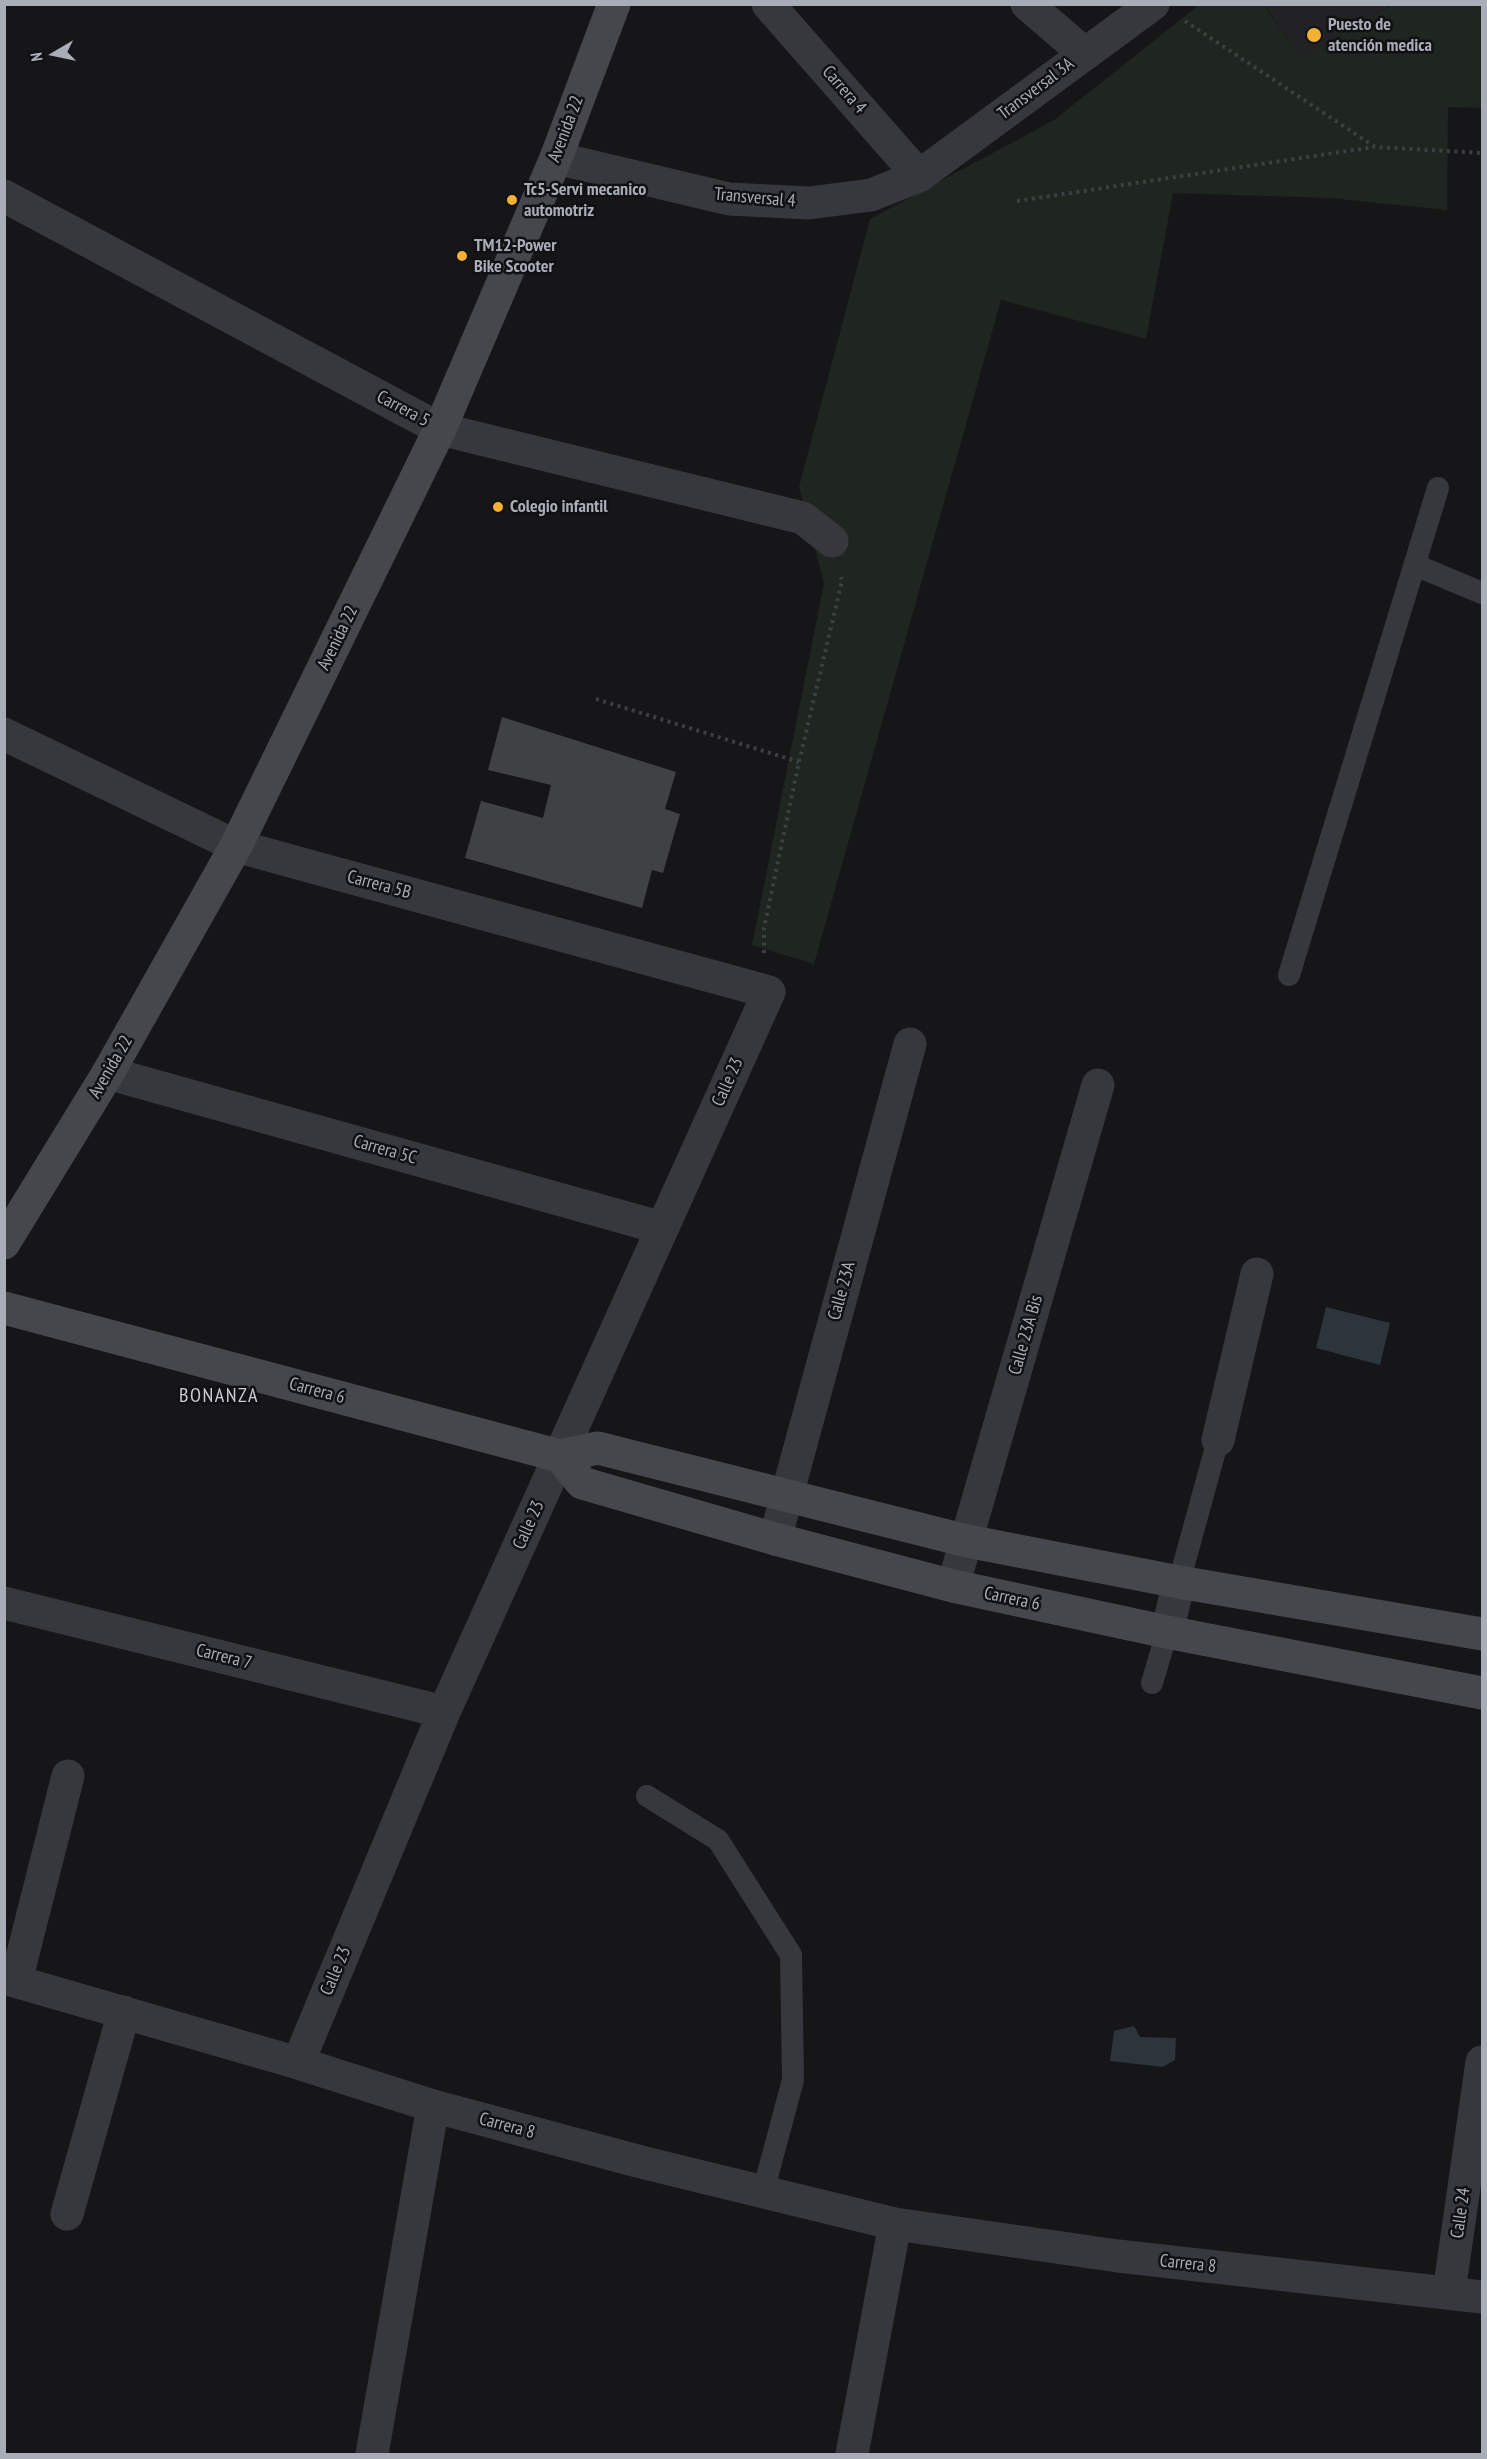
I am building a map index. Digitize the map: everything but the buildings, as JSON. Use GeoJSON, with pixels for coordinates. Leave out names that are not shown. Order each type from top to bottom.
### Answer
{"type":"FeatureCollection","features":[{"type":"Feature","properties":{"kind":"street","name":"Avenida 22"},"geometry":{"type":"LineString","coordinates":[[4,1243],[108,1073],[236,846],[440,429],[556,159],[614,4]]}},
{"type":"Feature","properties":{"kind":"street","name":"Carrera 4"},"geometry":{"type":"LineString","coordinates":[[768,4],[920,176]]}},
{"type":"Feature","properties":{"kind":"street"},"geometry":{"type":"LineString","coordinates":[[1028,4],[1084,53]]}},
{"type":"Feature","properties":{"kind":"street","name":"Transversal 3A"},"geometry":{"type":"LineString","coordinates":[[920,176],[1084,53],[1167,11]]}},
{"type":"Feature","properties":{"kind":"street","name":"Transversal 4"},"geometry":{"type":"LineString","coordinates":[[556,159],[729,200],[809,203],[871,195],[920,176]]}},
{"type":"Feature","properties":{"kind":"street","name":"Carrera 5"},"geometry":{"type":"LineString","coordinates":[[4,196],[440,429],[803,518],[831,541]]}},
{"type":"Feature","properties":{"kind":"street","name":"Carrera 5B"},"geometry":{"type":"LineString","coordinates":[[4,734],[236,846],[769,992]]}},
{"type":"Feature","properties":{"kind":"street","name":"Calle 23"},"geometry":{"type":"LineString","coordinates":[[298,2062],[444,1712],[769,992]]}},
{"type":"Feature","properties":{"kind":"street","name":"Calle 23A"},"geometry":{"type":"LineString","coordinates":[[775,1539],[910,1044]]}},
{"type":"Feature","properties":{"kind":"street","name":"Carrera 5C"},"geometry":{"type":"LineString","coordinates":[[108,1073],[662,1228]]}},
{"type":"Feature","properties":{"kind":"street","name":"Calle 23A Bis"},"geometry":{"type":"LineString","coordinates":[[953,1586],[1098,1085]]}},
{"type":"Feature","properties":{"kind":"street"},"geometry":{"type":"LineString","coordinates":[[1218,1440],[1257,1274]]}},
{"type":"Feature","properties":{"kind":"street","name":"Carrera 6"},"geometry":{"type":"LineString","coordinates":[[4,1308],[560,1456],[598,1448],[967,1541],[1179,1582],[1482,1634]]}},
{"type":"Feature","properties":{"kind":"street","name":"Carrera 6"},"geometry":{"type":"LineString","coordinates":[[560,1456],[582,1483],[775,1539],[953,1586],[1167,1632],[1482,1693]]}},
{"type":"Feature","properties":{"kind":"street"},"geometry":{"type":"LineString","coordinates":[[1167,1632],[1179,1582]]}},
{"type":"Feature","properties":{"kind":"street","name":"Carrera 7"},"geometry":{"type":"LineString","coordinates":[[4,1603],[444,1712]]}},
{"type":"Feature","properties":{"kind":"street"},"geometry":{"type":"LineString","coordinates":[[10,1980],[68,1776]]}},
{"type":"Feature","properties":{"kind":"street","name":"Carrera 8"},"geometry":{"type":"LineString","coordinates":[[10,1980],[298,2062],[433,2106],[641,2162],[895,2224],[1118,2256],[1482,2297]]}},
{"type":"Feature","properties":{"kind":"street"},"geometry":{"type":"LineString","coordinates":[[67,2214],[124,2012]]}},
{"type":"Feature","properties":{"kind":"street","name":"Calle 24"},"geometry":{"type":"LineString","coordinates":[[1449,2292],[1482,2062]]}},
{"type":"Feature","properties":{"kind":"street"},"geometry":{"type":"LineString","coordinates":[[372,2454],[433,2106]]}},
{"type":"Feature","properties":{"kind":"street"},"geometry":{"type":"LineString","coordinates":[[852,2454],[895,2224]]}},
{"type":"Feature","properties":{"kind":"lane"},"geometry":{"type":"LineString","coordinates":[[1289,975],[1438,488]]}},
{"type":"Feature","properties":{"kind":"lane"},"geometry":{"type":"LineString","coordinates":[[1415,565],[1482,593]]}},
{"type":"Feature","properties":{"kind":"lane"},"geometry":{"type":"LineString","coordinates":[[1179,1582],[1218,1440]]}},
{"type":"Feature","properties":{"kind":"lane"},"geometry":{"type":"LineString","coordinates":[[1152,1683],[1167,1632]]}},
{"type":"Feature","properties":{"kind":"lane"},"geometry":{"type":"LineString","coordinates":[[647,1796],[718,1840],[791,1955],[793,2080],[763,2192]]}},
{"type":"Feature","properties":{"kind":"path"},"geometry":{"type":"LineString","coordinates":[[1167,11],[1375,147]]}},
{"type":"Feature","properties":{"kind":"path"},"geometry":{"type":"LineString","coordinates":[[1017,201],[1375,147],[1482,153]]}},
{"type":"Feature","properties":{"kind":"path"},"geometry":{"type":"LineString","coordinates":[[769,992],[763,944],[764,928],[799,762],[842,581],[831,541]]}},
{"type":"Feature","properties":{"kind":"path"},"geometry":{"type":"LineString","coordinates":[[596,699],[799,762]]}},
{"type":"Feature","properties":{"kind":"shaded area"},"geometry":{"type":"Polygon","coordinates":[[[1199,5],[1264,5],[1301,59],[1392,5],[1482,5],[1482,108],[1448,107],[1447,210],[1329,198],[1173,193],[1146,339],[1001,300],[814,964],[752,945],[824,583],[799,487],[870,219],[1054,120],[1199,5]]]}},
{"type":"Feature","properties":{"kind":"shaded area","name":"Puesto de atención medica"},"geometry":{"type":"Polygon","coordinates":[[[1265,5],[1391,5],[1301,60],[1265,5]]]}},
{"type":"Feature","properties":{"kind":"shaded area"},"geometry":{"type":"Polygon","coordinates":[[[1326,1307],[1390,1323],[1380,1365],[1316,1348],[1326,1307]]]}},
{"type":"Feature","properties":{"kind":"shaded area"},"geometry":{"type":"Polygon","coordinates":[[[1134,2026],[1140,2037],[1176,2038],[1175,2060],[1163,2067],[1110,2061],[1114,2031],[1134,2026]]]}},
{"type":"Feature","properties":{"kind":"place","name":"Puesto de atención medica"},"geometry":{"type":"Point","coordinates":[1314,35]}},
{"type":"Feature","properties":{"kind":"place","name":"Tc5-Servi mecanico automotriz"},"geometry":{"type":"Point","coordinates":[512,200]}},
{"type":"Feature","properties":{"kind":"place","name":"TM12-Power Bike Scooter"},"geometry":{"type":"Point","coordinates":[462,256]}},
{"type":"Feature","properties":{"kind":"place","name":"Colegio infantil"},"geometry":{"type":"Point","coordinates":[498,507]}},
{"type":"Feature","properties":{"kind":"district","name":"BONANZA"},"geometry":{"type":"Point","coordinates":[219,1396]}}]}
